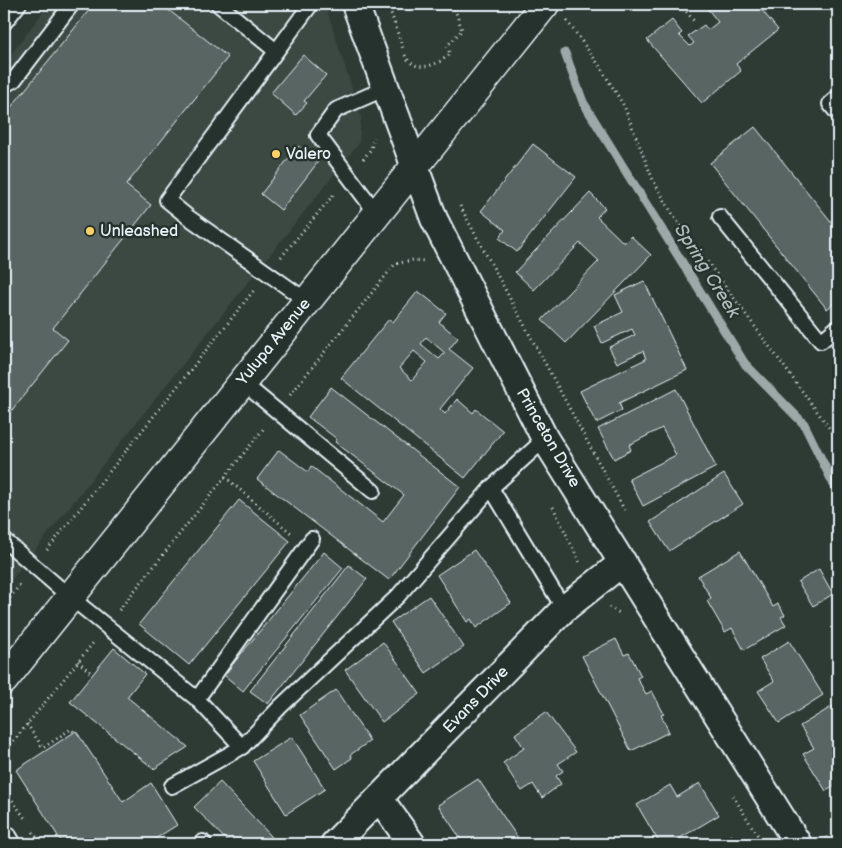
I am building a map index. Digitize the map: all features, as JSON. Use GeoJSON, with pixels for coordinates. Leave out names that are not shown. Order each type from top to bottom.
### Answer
{"type":"FeatureCollection","features":[{"type":"Feature","properties":{"kind":"street","name":"Princeton Drive"},"geometry":{"type":"LineString","coordinates":[[355,4],[434,219],[545,439],[624,562],[798,844]]}},
{"type":"Feature","properties":{"kind":"street","name":"Yulupa Avenue"},"geometry":{"type":"LineString","coordinates":[[4,680],[414,167],[555,12]]}},
{"type":"Feature","properties":{"kind":"street","name":"Evans Drive"},"geometry":{"type":"LineString","coordinates":[[334,844],[564,609],[624,562]]}},
{"type":"Feature","properties":{"kind":"street"},"geometry":{"type":"LineString","coordinates":[[380,799],[412,844]]}},
{"type":"Feature","properties":{"kind":"street"},"geometry":{"type":"LineString","coordinates":[[4,839],[7,844]]}},
{"type":"Feature","properties":{"kind":"lane"},"geometry":{"type":"LineString","coordinates":[[4,23],[19,4]]}},
{"type":"Feature","properties":{"kind":"lane"},"geometry":{"type":"LineString","coordinates":[[4,85],[14,80],[72,4]]}},
{"type":"Feature","properties":{"kind":"lane"},"geometry":{"type":"LineString","coordinates":[[218,4],[276,51]]}},
{"type":"Feature","properties":{"kind":"lane"},"geometry":{"type":"LineString","coordinates":[[307,301],[188,217],[167,200],[311,4]]}},
{"type":"Feature","properties":{"kind":"lane"},"geometry":{"type":"LineString","coordinates":[[376,214],[318,135],[336,110],[386,88]]}},
{"type":"Feature","properties":{"kind":"lane"},"geometry":{"type":"LineString","coordinates":[[838,97],[830,104],[838,114]]}},
{"type":"Feature","properties":{"kind":"lane"},"geometry":{"type":"LineString","coordinates":[[720,217],[821,341],[838,327]]}},
{"type":"Feature","properties":{"kind":"lane"},"geometry":{"type":"LineString","coordinates":[[242,382],[373,491]]}},
{"type":"Feature","properties":{"kind":"lane"},"geometry":{"type":"LineString","coordinates":[[172,786],[242,747],[280,707],[398,596],[491,488],[545,439]]}},
{"type":"Feature","properties":{"kind":"lane"},"geometry":{"type":"LineString","coordinates":[[491,488],[564,609]]}},
{"type":"Feature","properties":{"kind":"lane"},"geometry":{"type":"LineString","coordinates":[[4,540],[70,597],[197,699],[242,747]]}},
{"type":"Feature","properties":{"kind":"lane"},"geometry":{"type":"LineString","coordinates":[[197,699],[309,543]]}},
{"type":"Feature","properties":{"kind":"lane"},"geometry":{"type":"LineString","coordinates":[[200,844],[203,842],[204,844]]}},
{"type":"Feature","properties":{"kind":"path"},"geometry":{"type":"LineString","coordinates":[[388,4],[406,58],[426,67],[439,64],[450,54],[447,46],[462,30],[453,4]]}},
{"type":"Feature","properties":{"kind":"path"},"geometry":{"type":"LineString","coordinates":[[680,4],[694,21]]}},
{"type":"Feature","properties":{"kind":"path"},"geometry":{"type":"LineString","coordinates":[[555,12],[599,64],[624,106],[653,180],[674,215],[838,440]]}},
{"type":"Feature","properties":{"kind":"path"},"geometry":{"type":"LineString","coordinates":[[4,606],[268,272],[371,149],[375,137],[361,99]]}},
{"type":"Feature","properties":{"kind":"path"},"geometry":{"type":"LineString","coordinates":[[459,204],[627,515]]}},
{"type":"Feature","properties":{"kind":"path"},"geometry":{"type":"LineString","coordinates":[[4,753],[395,264],[401,261],[413,260],[425,262],[433,267]]}},
{"type":"Feature","properties":{"kind":"path"},"geometry":{"type":"LineString","coordinates":[[225,477],[309,543]]}},
{"type":"Feature","properties":{"kind":"path"},"geometry":{"type":"LineString","coordinates":[[552,506],[581,566]]}},
{"type":"Feature","properties":{"kind":"path"},"geometry":{"type":"LineString","coordinates":[[78,661],[92,674]]}},
{"type":"Feature","properties":{"kind":"path"},"geometry":{"type":"LineString","coordinates":[[27,724],[43,748],[71,729],[74,732]]}},
{"type":"Feature","properties":{"kind":"path"},"geometry":{"type":"LineString","coordinates":[[4,788],[41,844]]}},
{"type":"Feature","properties":{"kind":"path"},"geometry":{"type":"LineString","coordinates":[[825,836],[830,844]]}},
{"type":"Feature","properties":{"kind":"shaded area"},"geometry":{"type":"Polygon","coordinates":[[[49,4],[325,4],[361,117],[359,143],[4,589],[4,64],[49,4]]]}},
{"type":"Feature","properties":{"kind":"building"},"geometry":{"type":"Polygon","coordinates":[[[94,4],[161,4],[228,57],[126,185],[151,205],[53,328],[68,340],[4,420],[4,116],[94,4]]]}},
{"type":"Feature","properties":{"kind":"building"},"geometry":{"type":"Polygon","coordinates":[[[714,4],[757,4],[778,30],[736,64],[741,71],[702,103],[647,40],[672,20],[682,33],[679,35],[690,46],[694,43],[688,36],[704,25],[708,30],[718,22],[707,8],[714,4]]]}},
{"type":"Feature","properties":{"kind":"building"},"geometry":{"type":"Polygon","coordinates":[[[303,55],[326,75],[304,101],[307,103],[296,115],[271,93],[303,55]]]}},
{"type":"Feature","properties":{"kind":"building"},"geometry":{"type":"Polygon","coordinates":[[[755,127],[838,230],[838,300],[827,309],[710,163],[755,127]]]}},
{"type":"Feature","properties":{"kind":"building"},"geometry":{"type":"Polygon","coordinates":[[[533,144],[576,177],[517,252],[499,238],[505,230],[481,211],[533,144]]]}},
{"type":"Feature","properties":{"kind":"building"},"geometry":{"type":"Polygon","coordinates":[[[298,146],[318,162],[281,210],[261,194],[298,146]]]}},
{"type":"Feature","properties":{"kind":"building"},"geometry":{"type":"Polygon","coordinates":[[[590,193],[605,208],[597,217],[624,243],[631,236],[651,255],[566,343],[542,320],[599,261],[580,243],[534,290],[515,272],[590,193]]]}},
{"type":"Feature","properties":{"kind":"building"},"geometry":{"type":"Polygon","coordinates":[[[644,281],[687,370],[619,403],[622,410],[596,423],[580,391],[646,359],[643,351],[617,363],[609,347],[635,335],[632,329],[602,343],[594,326],[623,312],[615,295],[644,281]]]}},
{"type":"Feature","properties":{"kind":"building"},"geometry":{"type":"Polygon","coordinates":[[[418,291],[446,313],[439,322],[458,338],[449,349],[473,368],[440,409],[445,414],[457,399],[473,413],[476,409],[503,431],[465,478],[341,378],[389,319],[393,322],[418,291]],[[426,337],[421,344],[439,359],[445,353],[426,337]],[[414,351],[399,368],[412,380],[427,362],[414,351]]]}},
{"type":"Feature","properties":{"kind":"building"},"geometry":{"type":"Polygon","coordinates":[[[331,387],[460,487],[389,580],[257,479],[279,450],[308,472],[311,466],[383,522],[404,495],[335,442],[337,439],[308,417],[331,387]]]}},
{"type":"Feature","properties":{"kind":"building"},"geometry":{"type":"Polygon","coordinates":[[[676,389],[716,467],[643,506],[629,479],[676,455],[662,428],[629,445],[631,450],[614,459],[598,429],[676,389]]]}},
{"type":"Feature","properties":{"kind":"building"},"geometry":{"type":"Polygon","coordinates":[[[724,474],[743,504],[669,551],[650,522],[724,474]]]}},
{"type":"Feature","properties":{"kind":"building"},"geometry":{"type":"Polygon","coordinates":[[[239,500],[290,541],[189,665],[139,624],[239,500]]]}},
{"type":"Feature","properties":{"kind":"building"},"geometry":{"type":"Polygon","coordinates":[[[474,550],[511,603],[476,628],[471,619],[467,622],[437,575],[474,550]]]}},
{"type":"Feature","properties":{"kind":"building"},"geometry":{"type":"Polygon","coordinates":[[[740,551],[773,607],[778,604],[785,615],[781,617],[786,625],[744,650],[732,628],[725,632],[707,601],[711,598],[698,576],[740,551]]]}},
{"type":"Feature","properties":{"kind":"building"},"geometry":{"type":"Polygon","coordinates":[[[324,552],[343,568],[243,691],[224,675],[324,552]]]}},
{"type":"Feature","properties":{"kind":"building"},"geometry":{"type":"Polygon","coordinates":[[[349,565],[367,579],[268,704],[250,691],[349,565]]]}},
{"type":"Feature","properties":{"kind":"building"},"geometry":{"type":"Polygon","coordinates":[[[819,569],[833,594],[813,606],[798,582],[819,569]]]}},
{"type":"Feature","properties":{"kind":"building"},"geometry":{"type":"Polygon","coordinates":[[[429,596],[464,647],[426,673],[391,622],[429,596]]]}},
{"type":"Feature","properties":{"kind":"building"},"geometry":{"type":"Polygon","coordinates":[[[616,639],[624,655],[629,653],[641,676],[637,678],[646,694],[652,691],[664,714],[661,715],[669,732],[631,751],[582,656],[616,639]]]}},
{"type":"Feature","properties":{"kind":"building"},"geometry":{"type":"Polygon","coordinates":[[[789,641],[823,695],[779,723],[758,691],[774,681],[760,659],[789,641]]]}},
{"type":"Feature","properties":{"kind":"building"},"geometry":{"type":"Polygon","coordinates":[[[383,642],[420,694],[382,722],[345,670],[383,642]]]}},
{"type":"Feature","properties":{"kind":"building"},"geometry":{"type":"Polygon","coordinates":[[[114,648],[145,674],[127,697],[188,747],[154,769],[70,702],[114,648]]]}},
{"type":"Feature","properties":{"kind":"building"},"geometry":{"type":"Polygon","coordinates":[[[336,690],[370,741],[350,755],[352,758],[336,769],[300,715],[336,690]]]}},
{"type":"Feature","properties":{"kind":"building"},"geometry":{"type":"Polygon","coordinates":[[[833,706],[838,715],[838,784],[826,791],[803,754],[814,748],[800,726],[833,706]]]}},
{"type":"Feature","properties":{"kind":"building"},"geometry":{"type":"Polygon","coordinates":[[[546,712],[576,752],[558,764],[563,771],[556,776],[561,784],[542,798],[533,784],[522,791],[503,763],[524,748],[515,734],[546,712]]]}},
{"type":"Feature","properties":{"kind":"building"},"geometry":{"type":"Polygon","coordinates":[[[76,731],[123,802],[151,783],[177,825],[147,844],[63,844],[16,770],[76,731]]]}},
{"type":"Feature","properties":{"kind":"building"},"geometry":{"type":"Polygon","coordinates":[[[292,737],[325,789],[286,814],[253,761],[292,737]]]}},
{"type":"Feature","properties":{"kind":"building"},"geometry":{"type":"Polygon","coordinates":[[[478,779],[522,844],[464,844],[438,805],[478,779]]]}},
{"type":"Feature","properties":{"kind":"building"},"geometry":{"type":"Polygon","coordinates":[[[220,782],[271,836],[263,844],[230,844],[194,807],[220,782]]]}},
{"type":"Feature","properties":{"kind":"building"},"geometry":{"type":"Polygon","coordinates":[[[700,783],[719,815],[670,844],[660,844],[637,805],[670,785],[677,797],[700,783]]]}},
{"type":"Feature","properties":{"kind":"building"},"geometry":{"type":"Polygon","coordinates":[[[732,835],[738,844],[717,844],[732,835]]]}},
{"type":"Feature","properties":{"kind":"building"},"geometry":{"type":"Polygon","coordinates":[[[701,837],[706,844],[688,844],[701,837]]]}},
{"type":"Feature","properties":{"kind":"waterway","name":"Spring Creek"},"geometry":{"type":"LineString","coordinates":[[565,53],[583,102],[745,364],[804,424],[838,493]]}},
{"type":"Feature","properties":{"kind":"place","name":"Valero"},"geometry":{"type":"Point","coordinates":[276,154]}},
{"type":"Feature","properties":{"kind":"place","name":"Unleashed"},"geometry":{"type":"Point","coordinates":[90,231]}}]}
